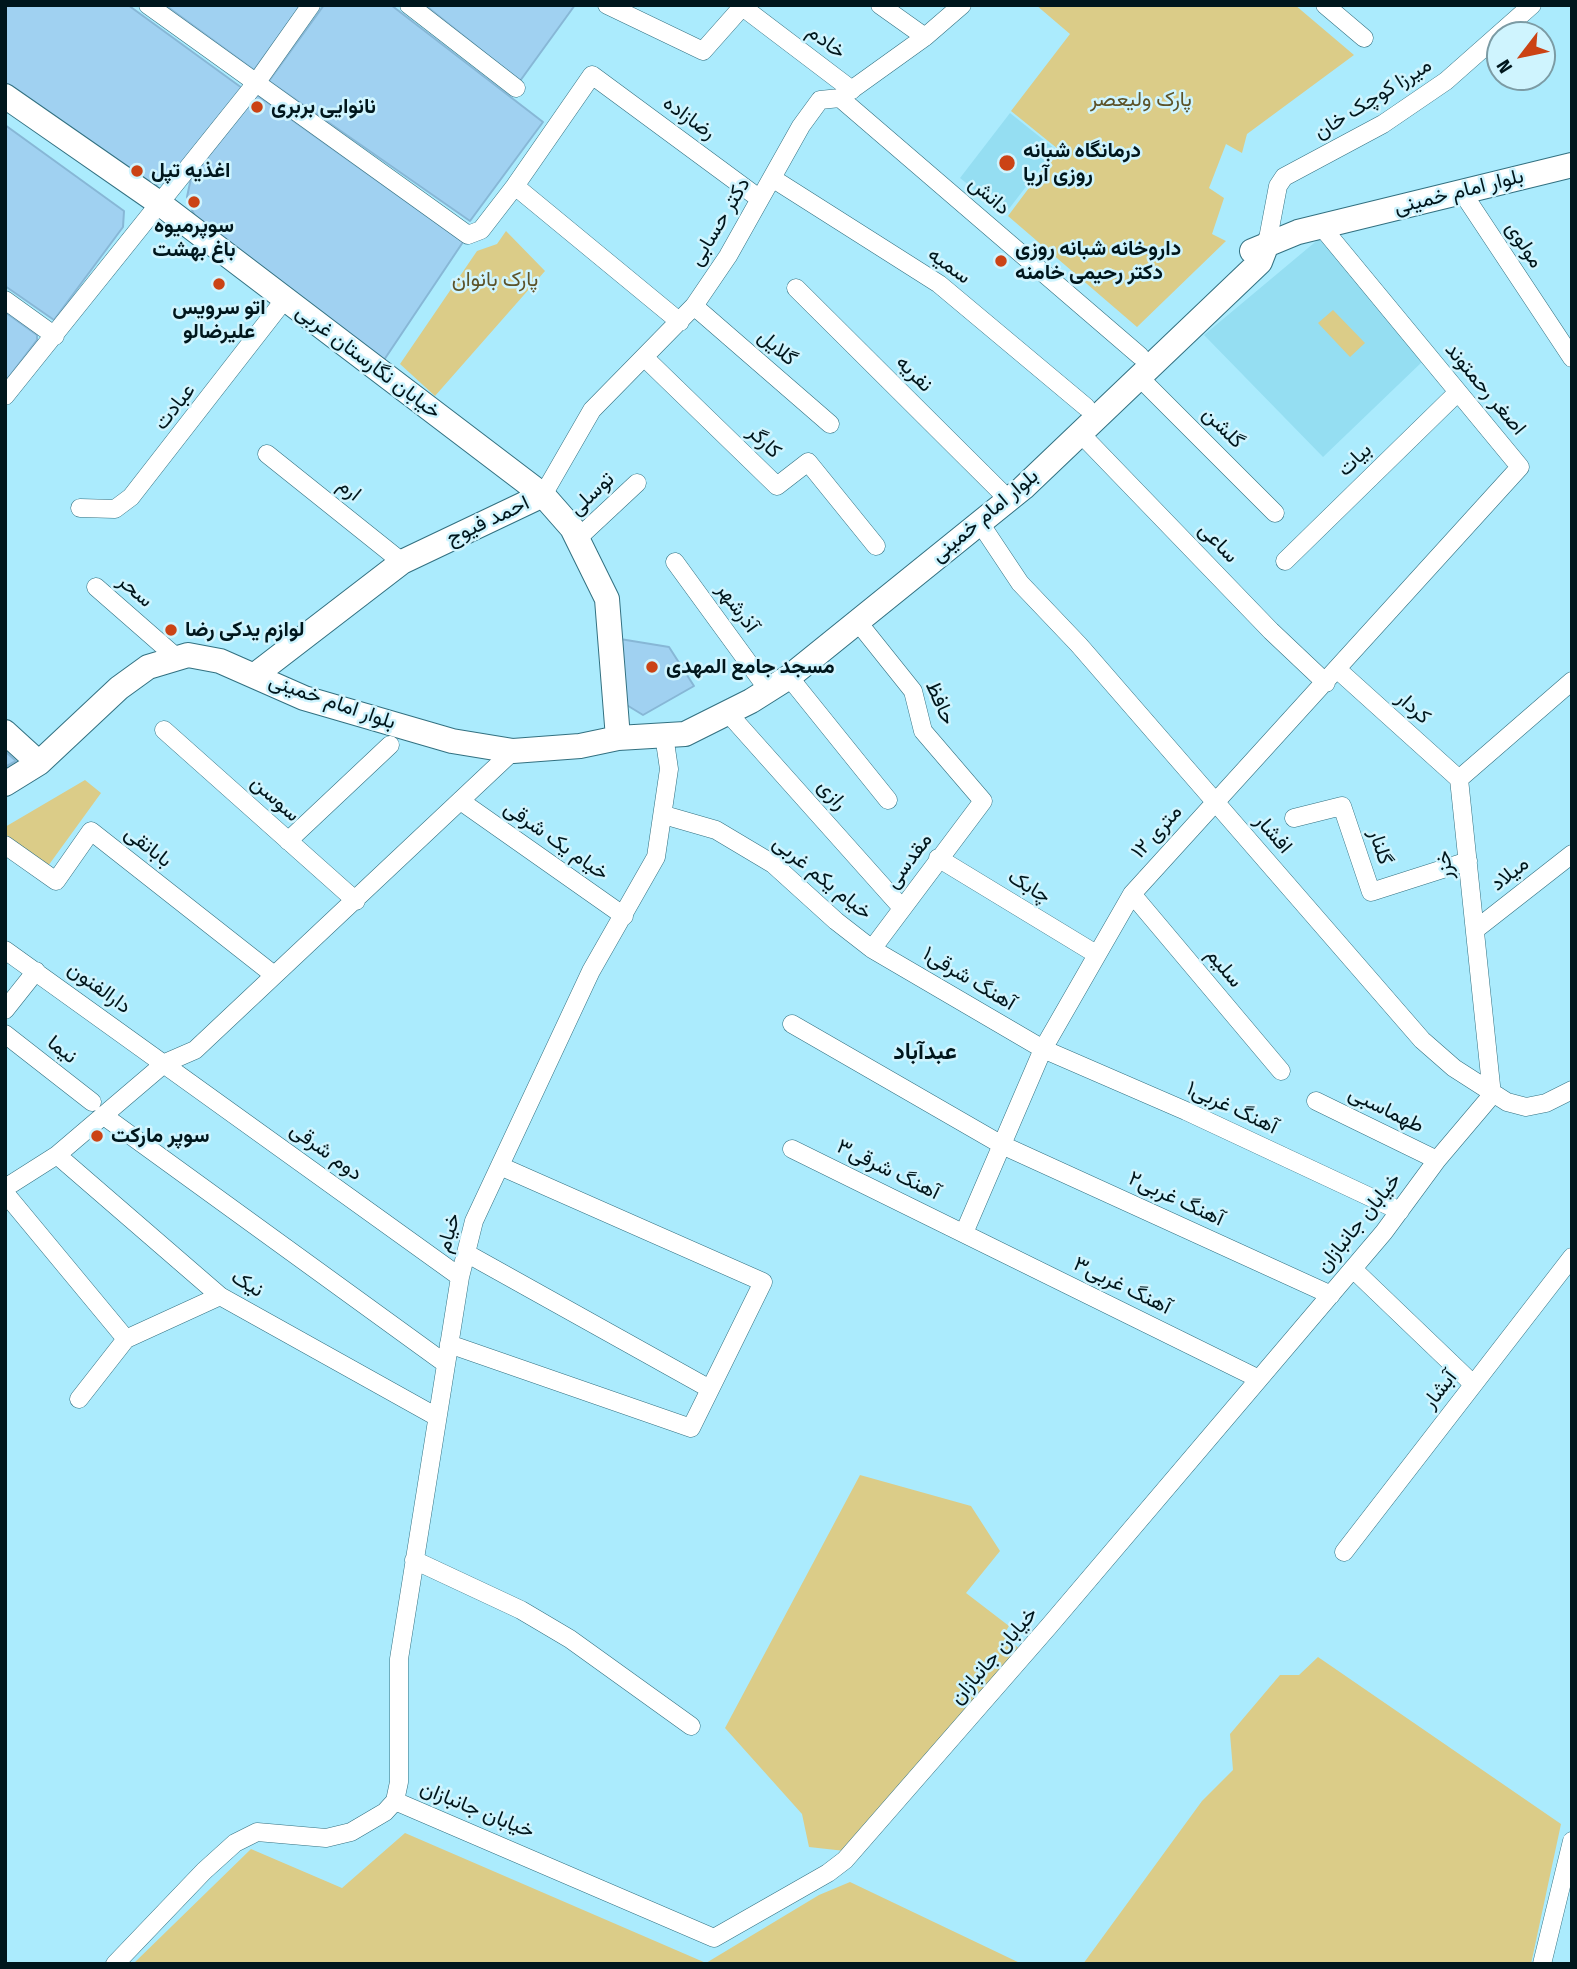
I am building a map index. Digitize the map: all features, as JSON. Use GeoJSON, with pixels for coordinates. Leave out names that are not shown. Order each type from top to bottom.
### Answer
{"type":"FeatureCollection","features":[{"type":"Feature","properties":{"kind":"street"},"geometry":{"type":"LineString","coordinates":[[148,5],[468,234],[481,230],[515,186],[680,322]]}},
{"type":"Feature","properties":{"kind":"street"},"geometry":{"type":"LineString","coordinates":[[5,397],[256,83],[311,5]]}},
{"type":"Feature","properties":{"kind":"street"},"geometry":{"type":"LineString","coordinates":[[409,5],[516,88]]}},
{"type":"Feature","properties":{"kind":"street"},"geometry":{"type":"LineString","coordinates":[[607,5],[703,51],[741,6]]}},
{"type":"Feature","properties":{"kind":"street"},"geometry":{"type":"LineString","coordinates":[[880,5],[925,37]]}},
{"type":"Feature","properties":{"kind":"street","name":"دکتر حسابی"},"geometry":{"type":"LineString","coordinates":[[543,495],[592,410],[694,306],[820,100],[846,94],[925,37],[962,5]]}},
{"type":"Feature","properties":{"kind":"street"},"geometry":{"type":"LineString","coordinates":[[1325,5],[1364,38]]}},
{"type":"Feature","properties":{"kind":"street","name":"میرزا کوچک خان"},"geometry":{"type":"LineString","coordinates":[[1267,244],[1278,186],[1284,177],[1382,124],[1446,81],[1532,5]]}},
{"type":"Feature","properties":{"kind":"street","name":"خادم"},"geometry":{"type":"LineString","coordinates":[[741,6],[846,94]]}},
{"type":"Feature","properties":{"kind":"street","name":"رضازاده"},"geometry":{"type":"LineString","coordinates":[[515,186],[592,75],[760,199]]}},
{"type":"Feature","properties":{"kind":"street","name":"دانش"},"geometry":{"type":"LineString","coordinates":[[846,94],[1139,366]]}},
{"type":"Feature","properties":{"kind":"street","name":"خیابان نگارستان غربی"},"geometry":{"type":"LineString","coordinates":[[5,96],[159,203],[543,495]]}},
{"type":"Feature","properties":{"kind":"street","name":"بلوار امام خمینی"},"geometry":{"type":"LineString","coordinates":[[5,784],[39,763],[119,688],[148,667],[176,657],[206,656],[327,704],[452,741],[513,751],[580,746],[618,738],[685,734],[728,713],[789,677],[1023,488],[1252,251],[1321,226],[1571,167]]}},
{"type":"Feature","properties":{"kind":"street","name":"سمیه"},"geometry":{"type":"LineString","coordinates":[[772,178],[939,284],[1086,407]]}},
{"type":"Feature","properties":{"kind":"street","name":"مولوی"},"geometry":{"type":"LineString","coordinates":[[1462,191],[1572,358]]}},
{"type":"Feature","properties":{"kind":"street","name":"اصغر رحمتوند"},"geometry":{"type":"LineString","coordinates":[[1321,226],[1520,467],[1332,677]]}},
{"type":"Feature","properties":{"kind":"street","name":"نفریه"},"geometry":{"type":"LineString","coordinates":[[796,288],[1000,491]]}},
{"type":"Feature","properties":{"kind":"street","name":"عبادت"},"geometry":{"type":"LineString","coordinates":[[80,508],[115,509],[131,497],[285,299]]}},
{"type":"Feature","properties":{"kind":"street"},"geometry":{"type":"LineString","coordinates":[[5,300],[55,336]]}},
{"type":"Feature","properties":{"kind":"street","name":"گلایل"},"geometry":{"type":"LineString","coordinates":[[694,306],[830,424]]}},
{"type":"Feature","properties":{"kind":"street","name":"کارگر"},"geometry":{"type":"LineString","coordinates":[[644,357],[777,486],[808,462],[876,546]]}},
{"type":"Feature","properties":{"kind":"street","name":"بلوار امام خمینی"},"geometry":{"type":"LineString","coordinates":[[664,735],[680,723],[761,680],[1000,491],[1086,407],[1139,366]]}},
{"type":"Feature","properties":{"kind":"street","name":"گلشن"},"geometry":{"type":"LineString","coordinates":[[1139,366],[1275,513]]}},
{"type":"Feature","properties":{"kind":"street","name":"بیات"},"geometry":{"type":"LineString","coordinates":[[1285,561],[1458,392]]}},
{"type":"Feature","properties":{"kind":"street","name":"ساعی"},"geometry":{"type":"LineString","coordinates":[[1079,432],[1271,631],[1332,677]]}},
{"type":"Feature","properties":{"kind":"street","name":"ارم"},"geometry":{"type":"LineString","coordinates":[[267,454],[401,562]]}},
{"type":"Feature","properties":{"kind":"street","name":"توسلی"},"geometry":{"type":"LineString","coordinates":[[577,539],[637,483]]}},
{"type":"Feature","properties":{"kind":"street","name":"احمد فیوج"},"geometry":{"type":"LineString","coordinates":[[255,675],[401,562],[543,495],[577,539],[607,599],[618,738]]}},
{"type":"Feature","properties":{"kind":"street","name":"افشار"},"geometry":{"type":"LineString","coordinates":[[980,523],[1020,583],[1216,802],[1422,1040],[1492,1095],[1526,1107],[1546,1103],[1572,1090]]}},
{"type":"Feature","properties":{"kind":"street","name":"آذرشهر"},"geometry":{"type":"LineString","coordinates":[[675,562],[761,680]]}},
{"type":"Feature","properties":{"kind":"street","name":"سحر"},"geometry":{"type":"LineString","coordinates":[[96,587],[176,657]]}},
{"type":"Feature","properties":{"kind":"street","name":"حافظ"},"geometry":{"type":"LineString","coordinates":[[857,621],[913,691],[923,731],[983,801]]}},
{"type":"Feature","properties":{"kind":"street"},"geometry":{"type":"LineString","coordinates":[[789,677],[888,800]]}},
{"type":"Feature","properties":{"kind":"street","name":"کردار"},"geometry":{"type":"LineString","coordinates":[[1332,677],[1458,779]]}},
{"type":"Feature","properties":{"kind":"street","name":"۱۲ متری"},"geometry":{"type":"LineString","coordinates":[[964,1233],[1043,1049],[1132,894],[1332,677]]}},
{"type":"Feature","properties":{"kind":"street"},"geometry":{"type":"LineString","coordinates":[[1458,779],[1572,681]]}},
{"type":"Feature","properties":{"kind":"street","name":"رازی"},"geometry":{"type":"LineString","coordinates":[[728,713],[902,908]]}},
{"type":"Feature","properties":{"kind":"street","name":"سوسن"},"geometry":{"type":"LineString","coordinates":[[164,730],[356,901]]}},
{"type":"Feature","properties":{"kind":"street"},"geometry":{"type":"LineString","coordinates":[[5,732],[39,763]]}},
{"type":"Feature","properties":{"kind":"street","name":"خیام"},"geometry":{"type":"LineString","coordinates":[[396,1801],[399,1782],[399,1659],[460,1277],[474,1221],[590,971],[656,858],[664,815],[668,769],[664,735]]}},
{"type":"Feature","properties":{"kind":"street"},"geometry":{"type":"LineString","coordinates":[[288,841],[390,746]]}},
{"type":"Feature","properties":{"kind":"street"},"geometry":{"type":"LineString","coordinates":[[126,1339],[5,1191],[57,1155],[165,1063],[195,1050],[462,802],[513,751]]}},
{"type":"Feature","properties":{"kind":"street","name":"خزر"},"geometry":{"type":"LineString","coordinates":[[1458,779],[1492,1095]]}},
{"type":"Feature","properties":{"kind":"street","name":"مقدسی"},"geometry":{"type":"LineString","coordinates":[[872,948],[983,801]]}},
{"type":"Feature","properties":{"kind":"street","name":"خیام یک شرقی"},"geometry":{"type":"LineString","coordinates":[[462,802],[624,916]]}},
{"type":"Feature","properties":{"kind":"street","name":"گلنار"},"geometry":{"type":"LineString","coordinates":[[1294,818],[1342,806],[1371,892],[1468,861]]}},
{"type":"Feature","properties":{"kind":"street","name":"خیام یکم غربی"},"geometry":{"type":"LineString","coordinates":[[664,815],[716,830],[773,864],[835,921],[872,948]]}},
{"type":"Feature","properties":{"kind":"street","name":"بابانقی"},"geometry":{"type":"LineString","coordinates":[[5,845],[56,881],[91,831],[274,975]]}},
{"type":"Feature","properties":{"kind":"street","name":"میلاد"},"geometry":{"type":"LineString","coordinates":[[1475,930],[1572,854]]}},
{"type":"Feature","properties":{"kind":"street","name":"چابک"},"geometry":{"type":"LineString","coordinates":[[939,858],[1096,954]]}},
{"type":"Feature","properties":{"kind":"street","name":"سلیم"},"geometry":{"type":"LineString","coordinates":[[1132,894],[1281,1071]]}},
{"type":"Feature","properties":{"kind":"street","name":"آهنگ شرقی۱"},"geometry":{"type":"LineString","coordinates":[[872,948],[1043,1049]]}},
{"type":"Feature","properties":{"kind":"street","name":"دارالفنون"},"geometry":{"type":"LineString","coordinates":[[5,950],[165,1063]]}},
{"type":"Feature","properties":{"kind":"street"},"geometry":{"type":"LineString","coordinates":[[5,1010],[36,971]]}},
{"type":"Feature","properties":{"kind":"street","name":"آهنگ غربی۲"},"geometry":{"type":"LineString","coordinates":[[792,1024],[1002,1145],[1331,1295]]}},
{"type":"Feature","properties":{"kind":"street","name":"نیما"},"geometry":{"type":"LineString","coordinates":[[5,1034],[92,1102]]}},
{"type":"Feature","properties":{"kind":"street","name":"آهنگ غربی۱"},"geometry":{"type":"LineString","coordinates":[[1043,1049],[1186,1111],[1400,1211]]}},
{"type":"Feature","properties":{"kind":"street","name":"دوم شرقی"},"geometry":{"type":"LineString","coordinates":[[165,1063],[460,1277]]}},
{"type":"Feature","properties":{"kind":"street","name":"خیابان جانبازان"},"geometry":{"type":"LineString","coordinates":[[396,1801],[544,1862],[713,1938],[845,1860],[1353,1269],[1437,1160],[1492,1095]]}},
{"type":"Feature","properties":{"kind":"street","name":"طهماسبی"},"geometry":{"type":"LineString","coordinates":[[1316,1101],[1437,1160]]}},
{"type":"Feature","properties":{"kind":"street"},"geometry":{"type":"LineString","coordinates":[[104,1116],[446,1364]]}},
{"type":"Feature","properties":{"kind":"street","name":"آهنگ شرقی۳"},"geometry":{"type":"LineString","coordinates":[[792,1149],[964,1233]]}},
{"type":"Feature","properties":{"kind":"street","name":"نیک"},"geometry":{"type":"LineString","coordinates":[[57,1155],[220,1296],[437,1418]]}},
{"type":"Feature","properties":{"kind":"street"},"geometry":{"type":"LineString","coordinates":[[449,1344],[691,1428],[763,1282],[500,1166]]}},
{"type":"Feature","properties":{"kind":"street","name":"آهنگ غربی۳"},"geometry":{"type":"LineString","coordinates":[[964,1233],[1259,1379]]}},
{"type":"Feature","properties":{"kind":"street"},"geometry":{"type":"LineString","coordinates":[[466,1253],[710,1389]]}},
{"type":"Feature","properties":{"kind":"street","name":"آبشار"},"geometry":{"type":"LineString","coordinates":[[1344,1552],[1572,1257]]}},
{"type":"Feature","properties":{"kind":"street"},"geometry":{"type":"LineString","coordinates":[[1353,1269],[1473,1384]]}},
{"type":"Feature","properties":{"kind":"street"},"geometry":{"type":"LineString","coordinates":[[79,1399],[126,1339],[220,1296]]}},
{"type":"Feature","properties":{"kind":"street"},"geometry":{"type":"LineString","coordinates":[[414,1559],[541,1622],[691,1726]]}},
{"type":"Feature","properties":{"kind":"street"},"geometry":{"type":"LineString","coordinates":[[115,1964],[204,1871],[235,1843],[257,1832],[326,1838],[351,1832],[385,1812],[396,1801]]}},
{"type":"Feature","properties":{"kind":"street"},"geometry":{"type":"LineString","coordinates":[[1542,1964],[1572,1841]]}},
{"type":"Feature","properties":{"kind":"shaded area","name":"درمانگاه شبانه روزی آریا"},"geometry":{"type":"Polygon","coordinates":[[[1010,113],[1055,149],[1005,214],[960,178],[1010,113]]]}},
{"type":"Feature","properties":{"kind":"shaded area"},"geometry":{"type":"Polygon","coordinates":[[[1320,238],[1423,361],[1323,457],[1204,335],[1320,238]]]}},
{"type":"Feature","properties":{"kind":"green space","name":"پارک ولیعصر"},"geometry":{"type":"Polygon","coordinates":[[[1036,5],[1295,5],[1354,55],[1247,134],[1242,153],[1226,144],[1209,188],[1224,198],[1212,234],[1226,241],[1137,327],[1008,216],[1058,149],[1011,111],[1070,34],[1036,5]]]}},
{"type":"Feature","properties":{"kind":"green space","name":"پارک بانوان"},"geometry":{"type":"Polygon","coordinates":[[[506,231],[545,271],[435,396],[400,364],[477,251],[497,244],[506,231]]]}},
{"type":"Feature","properties":{"kind":"green space"},"geometry":{"type":"Polygon","coordinates":[[[1333,310],[1365,343],[1350,357],[1318,323],[1333,310]]]}},
{"type":"Feature","properties":{"kind":"green space"},"geometry":{"type":"Polygon","coordinates":[[[85,780],[101,793],[48,866],[5,834],[5,827],[85,780]]]}},
{"type":"Feature","properties":{"kind":"green space"},"geometry":{"type":"Polygon","coordinates":[[[860,1475],[971,1506],[1000,1551],[966,1593],[1009,1626],[1003,1636],[1020,1649],[845,1851],[809,1847],[802,1814],[725,1728],[860,1475]]]}},
{"type":"Feature","properties":{"kind":"green space"},"geometry":{"type":"Polygon","coordinates":[[[1318,1657],[1561,1824],[1531,1964],[1083,1964],[1202,1801],[1233,1770],[1230,1734],[1280,1675],[1299,1675],[1318,1657]]]}},
{"type":"Feature","properties":{"kind":"green space"},"geometry":{"type":"Polygon","coordinates":[[[405,1833],[706,1963],[819,1895],[850,1882],[1022,1964],[133,1964],[251,1849],[342,1888],[405,1833]]]}},
{"type":"Feature","properties":{"kind":"building"},"geometry":{"type":"Polygon","coordinates":[[[5,5],[128,5],[242,88],[173,179],[153,186],[5,86],[5,5]]]}},
{"type":"Feature","properties":{"kind":"building"},"geometry":{"type":"Polygon","coordinates":[[[165,5],[301,5],[254,70],[165,5]]]}},
{"type":"Feature","properties":{"kind":"building"},"geometry":{"type":"Polygon","coordinates":[[[324,5],[391,5],[543,122],[470,221],[269,81],[324,5]]]}},
{"type":"Feature","properties":{"kind":"building"},"geometry":{"type":"Polygon","coordinates":[[[425,5],[575,5],[520,81],[425,5]]]}},
{"type":"Feature","properties":{"kind":"building"},"geometry":{"type":"Polygon","coordinates":[[[257,95],[463,242],[384,360],[196,218],[192,210],[187,197],[191,178],[257,95]]]}},
{"type":"Feature","properties":{"kind":"building"},"geometry":{"type":"Polygon","coordinates":[[[5,125],[124,211],[123,227],[54,320],[5,286],[5,125]]]}},
{"type":"Feature","properties":{"kind":"building"},"geometry":{"type":"Polygon","coordinates":[[[5,312],[37,335],[37,340],[5,382],[5,312]]]}},
{"type":"Feature","properties":{"kind":"building","name":"مسجد جامع المهدی"},"geometry":{"type":"Polygon","coordinates":[[[620,639],[669,647],[694,686],[643,715],[625,704],[620,639]]]}},
{"type":"Feature","properties":{"kind":"building"},"geometry":{"type":"Polygon","coordinates":[[[5,751],[16,761],[5,767],[5,751]]]}},
{"type":"Feature","properties":{"kind":"place","name":"نانوایی بربری"},"geometry":{"type":"Point","coordinates":[257,107]}},
{"type":"Feature","properties":{"kind":"place","name":"درمانگاه شبانه روزی آریا"},"geometry":{"type":"Point","coordinates":[1007,163]}},
{"type":"Feature","properties":{"kind":"place","name":"اغذیه تپل"},"geometry":{"type":"Point","coordinates":[137,171]}},
{"type":"Feature","properties":{"kind":"place","name":"سوپرمیوه باغ بهشت"},"geometry":{"type":"Point","coordinates":[194,202]}},
{"type":"Feature","properties":{"kind":"place","name":"داروخانه شبانه روزی دکتر رحیمی خامنه"},"geometry":{"type":"Point","coordinates":[1001,261]}},
{"type":"Feature","properties":{"kind":"place","name":"اتو سرویس علیرضالو"},"geometry":{"type":"Point","coordinates":[219,284]}},
{"type":"Feature","properties":{"kind":"place","name":"لوازم یدکی رضا"},"geometry":{"type":"Point","coordinates":[171,630]}},
{"type":"Feature","properties":{"kind":"place","name":"مسجد جامع المهدی"},"geometry":{"type":"Point","coordinates":[652,667]}},
{"type":"Feature","properties":{"kind":"place","name":"سوپر مارکت"},"geometry":{"type":"Point","coordinates":[97,1136]}},
{"type":"Feature","properties":{"kind":"district","name":"عبدآباد"},"geometry":{"type":"Point","coordinates":[925,1053]}}]}
